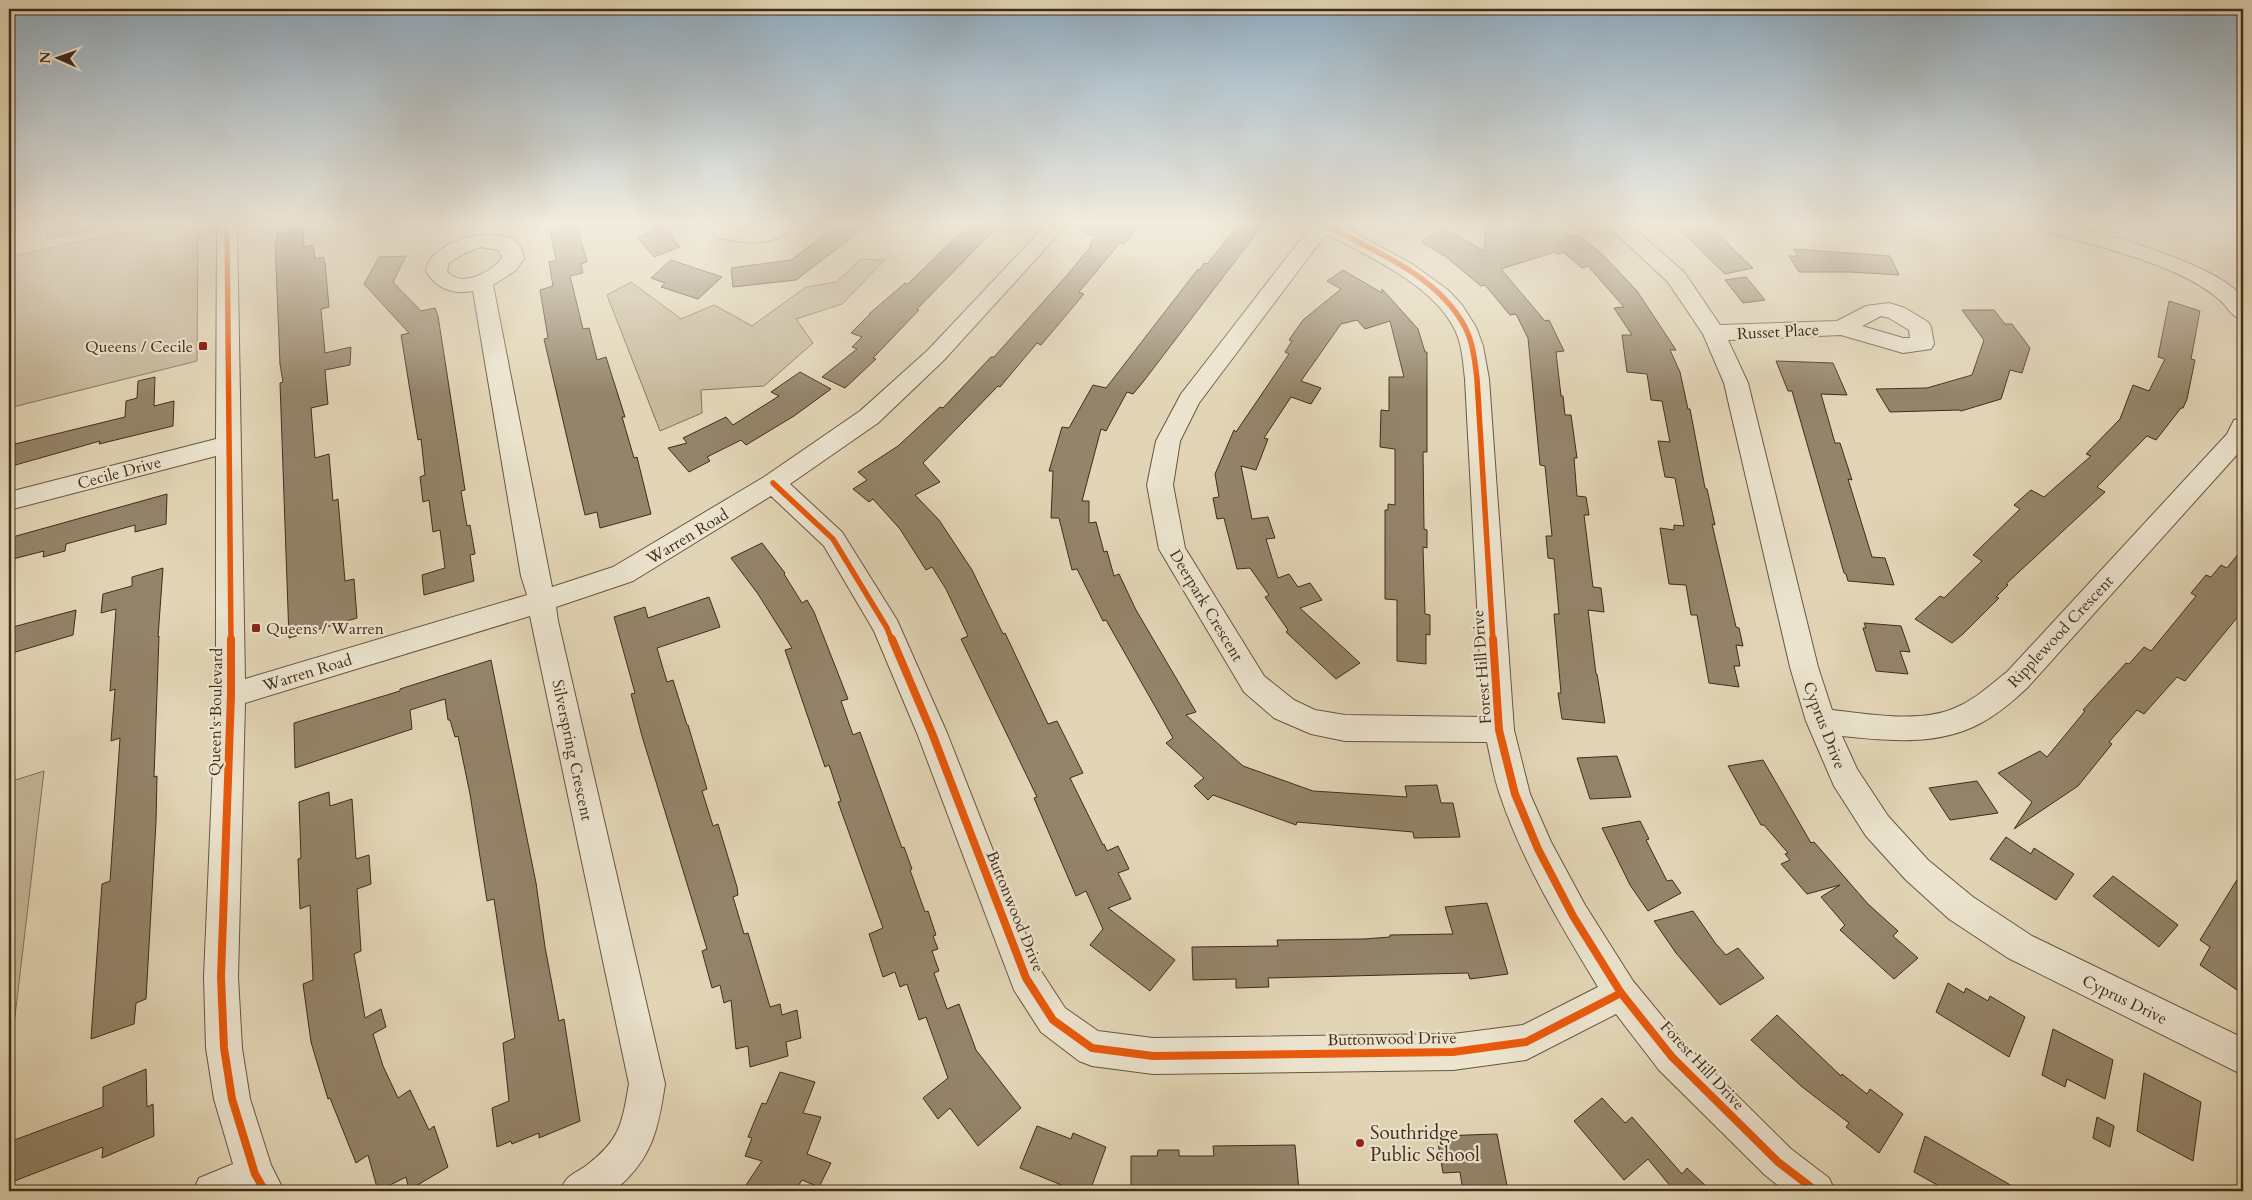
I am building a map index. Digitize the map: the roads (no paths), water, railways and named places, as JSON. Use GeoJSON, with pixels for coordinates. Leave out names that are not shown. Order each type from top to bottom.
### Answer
{"type":"FeatureCollection","features":[{"type":"Feature","properties":{"kind":"street","name":"Queen's Boulevard"},"geometry":{"type":"LineString","coordinates":[[228,282],[231,695],[221,977],[224,1039],[232,1099],[260,1182]]}},
{"type":"Feature","properties":{"kind":"street","name":"Silverspring Crescent"},"geometry":{"type":"LineString","coordinates":[[482,282],[535,576],[542,600],[544,620],[647,1084],[642,1119],[630,1146],[613,1169],[578,1191]]}},
{"type":"Feature","properties":{"kind":"street","name":"Warren Road"},"geometry":{"type":"LineString","coordinates":[[231,695],[623,574],[774,483],[875,411],[936,355],[1004,282]]}},
{"type":"Feature","properties":{"kind":"street","name":"Deerpark Crescent"},"geometry":{"type":"LineString","coordinates":[[1279,282],[1189,400],[1168,441],[1160,485],[1172,549],[1254,684],[1284,709],[1311,722],[1344,728],[1499,730]]}},
{"type":"Feature","properties":{"kind":"street","name":"Forest Hill Drive"},"geometry":{"type":"LineString","coordinates":[[1420,282],[1435,292],[1451,307],[1464,326],[1472,346],[1477,379],[1499,730],[1515,794],[1538,850],[1573,916],[1622,993],[1672,1057],[1778,1162],[1816,1191]]}},
{"type":"Feature","properties":{"kind":"street","name":"Cyprus Drive"},"geometry":{"type":"LineString","coordinates":[[1679,282],[1714,333],[1736,383],[1804,668],[1820,721],[1845,777],[1877,826],[1918,870],[1961,908],[2020,947],[2243,1058]]}},
{"type":"Feature","properties":{"kind":"street"},"geometry":{"type":"LineString","coordinates":[[2210,282],[2238,304],[2243,312]]}},
{"type":"Feature","properties":{"kind":"street","name":"Russet Place"},"geometry":{"type":"LineString","coordinates":[[1714,333],[1842,328]]}},
{"type":"Feature","properties":{"kind":"street","name":"Ripplewood Crescent"},"geometry":{"type":"LineString","coordinates":[[1820,721],[1933,728],[1964,718],[1989,704],[2017,680],[2238,438],[2243,426]]}},
{"type":"Feature","properties":{"kind":"street","name":"Cecile Drive"},"geometry":{"type":"LineString","coordinates":[[9,501],[229,444]]}},
{"type":"Feature","properties":{"kind":"street","name":"Buttonwood Drive"},"geometry":{"type":"LineString","coordinates":[[774,483],[833,539],[887,628],[932,733],[1026,978],[1053,1020],[1092,1048],[1153,1056],[1453,1052],[1526,1042],[1622,993]]}},
{"type":"Feature","properties":{"kind":"street"},"geometry":{"type":"LineString","coordinates":[[212,1191],[260,1182]]}},
{"type":"Feature","properties":{"kind":"place","name":"Queens / Cecile"},"geometry":{"type":"Point","coordinates":[203,346]}},
{"type":"Feature","properties":{"kind":"place","name":"Queens / Warren"},"geometry":{"type":"Point","coordinates":[256,628]}},
{"type":"Feature","properties":{"kind":"place","name":"Southridge Public School"},"geometry":{"type":"Point","coordinates":[1360,1143]}}]}
